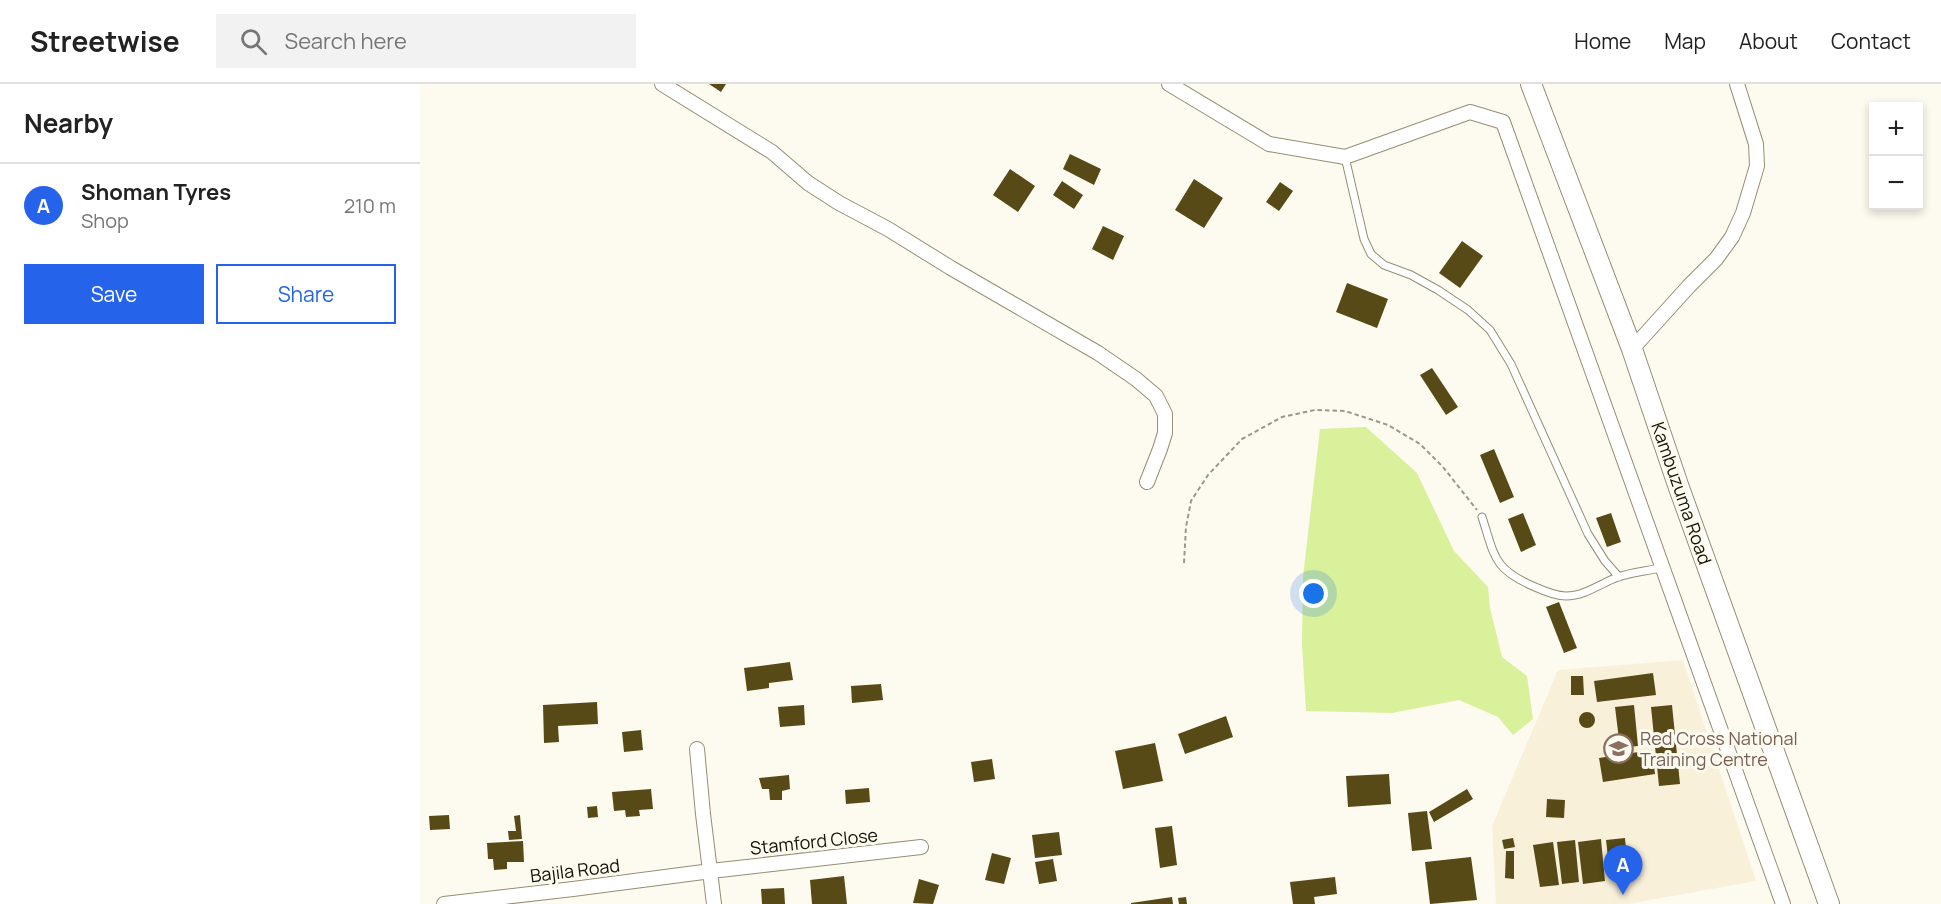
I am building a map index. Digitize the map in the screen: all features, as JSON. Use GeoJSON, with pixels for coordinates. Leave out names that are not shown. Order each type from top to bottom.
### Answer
{"type":"FeatureCollection","features":[{"type":"Feature","properties":{"kind":"main road","name":"Kambuzuma Road"},"geometry":{"type":"LineString","coordinates":[[1531,84],[1632,350],[1677,485],[1829,904]]}},
{"type":"Feature","properties":{"kind":"street"},"geometry":{"type":"LineString","coordinates":[[662,84],[772,152],[808,183],[839,203],[888,229],[1098,353],[1136,379],[1156,396],[1165,414],[1163,441],[1147,482]]}},
{"type":"Feature","properties":{"kind":"street"},"geometry":{"type":"LineString","coordinates":[[1169,84],[1269,144],[1346,157],[1470,112],[1503,122],[1783,904]]}},
{"type":"Feature","properties":{"kind":"street"},"geometry":{"type":"LineString","coordinates":[[1632,350],[1716,259],[1732,237],[1743,213],[1757,166],[1756,144],[1737,84]]}},
{"type":"Feature","properties":{"kind":"street"},"geometry":{"type":"LineString","coordinates":[[697,749],[714,904]]}},
{"type":"Feature","properties":{"kind":"street","name":"Stamford Close"},"geometry":{"type":"LineString","coordinates":[[711,871],[921,847]]}},
{"type":"Feature","properties":{"kind":"street","name":"Bajila Road"},"geometry":{"type":"LineString","coordinates":[[444,904],[573,890],[711,871]]}},
{"type":"Feature","properties":{"kind":"lane"},"geometry":{"type":"LineString","coordinates":[[1346,157],[1364,239],[1371,254],[1384,265],[1411,275],[1438,290],[1468,310],[1490,330],[1512,364],[1588,534],[1605,561],[1619,577]]}},
{"type":"Feature","properties":{"kind":"lane"},"geometry":{"type":"LineString","coordinates":[[1482,517],[1497,561],[1505,571],[1545,591],[1565,596],[1583,593],[1619,577],[1664,567]]}},
{"type":"Feature","properties":{"kind":"path"},"geometry":{"type":"LineString","coordinates":[[1184,563],[1186,527],[1191,501],[1208,475],[1242,439],[1282,417],[1315,410],[1345,411],[1388,425],[1420,444],[1451,476],[1482,517]]}},
{"type":"Feature","properties":{"kind":"shaded area","name":"Red Cross National Training Centre"},"geometry":{"type":"Polygon","coordinates":[[[1683,660],[1756,881],[1628,904],[1496,904],[1492,826],[1558,670],[1683,660]]]}},
{"type":"Feature","properties":{"kind":"green space"},"geometry":{"type":"Polygon","coordinates":[[[1366,427],[1417,473],[1454,551],[1488,587],[1490,608],[1502,657],[1527,676],[1533,719],[1513,735],[1498,717],[1459,700],[1392,713],[1306,711],[1302,644],[1303,577],[1320,429],[1366,427]]]}},
{"type":"Feature","properties":{"kind":"building"},"geometry":{"type":"Polygon","coordinates":[[[709,84],[726,84],[721,92],[709,84]]]}},
{"type":"Feature","properties":{"kind":"building"},"geometry":{"type":"Polygon","coordinates":[[[1070,154],[1101,169],[1094,185],[1063,169],[1070,154]]]}},
{"type":"Feature","properties":{"kind":"building"},"geometry":{"type":"Polygon","coordinates":[[[1010,169],[1035,186],[1018,212],[993,195],[1010,169]]]}},
{"type":"Feature","properties":{"kind":"building"},"geometry":{"type":"Polygon","coordinates":[[[1194,179],[1223,198],[1204,228],[1175,210],[1194,179]]]}},
{"type":"Feature","properties":{"kind":"building"},"geometry":{"type":"Polygon","coordinates":[[[1062,181],[1083,195],[1074,209],[1053,195],[1062,181]]]}},
{"type":"Feature","properties":{"kind":"building"},"geometry":{"type":"Polygon","coordinates":[[[1280,182],[1293,191],[1279,211],[1266,202],[1280,182]]]}},
{"type":"Feature","properties":{"kind":"building"},"geometry":{"type":"Polygon","coordinates":[[[1103,226],[1124,236],[1113,260],[1092,249],[1103,226]]]}},
{"type":"Feature","properties":{"kind":"building"},"geometry":{"type":"Polygon","coordinates":[[[1462,241],[1483,256],[1460,288],[1439,273],[1462,241]]]}},
{"type":"Feature","properties":{"kind":"building"},"geometry":{"type":"Polygon","coordinates":[[[1347,283],[1388,299],[1377,328],[1336,312],[1347,283]]]}},
{"type":"Feature","properties":{"kind":"building"},"geometry":{"type":"Polygon","coordinates":[[[1432,368],[1458,407],[1446,415],[1420,375],[1432,368]]]}},
{"type":"Feature","properties":{"kind":"building"},"geometry":{"type":"Polygon","coordinates":[[[1494,449],[1514,497],[1500,503],[1480,455],[1494,449]]]}},
{"type":"Feature","properties":{"kind":"building"},"geometry":{"type":"Polygon","coordinates":[[[1523,513],[1536,545],[1521,552],[1508,519],[1523,513]]]}},
{"type":"Feature","properties":{"kind":"building"},"geometry":{"type":"Polygon","coordinates":[[[1611,513],[1621,542],[1607,547],[1596,518],[1611,513]]]}},
{"type":"Feature","properties":{"kind":"building"},"geometry":{"type":"Polygon","coordinates":[[[1559,602],[1577,648],[1564,653],[1546,607],[1559,602]]]}},
{"type":"Feature","properties":{"kind":"building"},"geometry":{"type":"Polygon","coordinates":[[[790,662],[793,680],[769,683],[769,688],[747,691],[744,668],[790,662]]]}},
{"type":"Feature","properties":{"kind":"building"},"geometry":{"type":"Polygon","coordinates":[[[1653,673],[1656,695],[1597,702],[1594,681],[1653,673]]]}},
{"type":"Feature","properties":{"kind":"building"},"geometry":{"type":"Polygon","coordinates":[[[1571,676],[1583,676],[1584,695],[1571,695],[1571,676]]]}},
{"type":"Feature","properties":{"kind":"building"},"geometry":{"type":"Polygon","coordinates":[[[881,684],[883,700],[852,703],[851,686],[881,684]]]}},
{"type":"Feature","properties":{"kind":"building"},"geometry":{"type":"Polygon","coordinates":[[[597,702],[598,724],[558,726],[559,742],[544,743],[543,705],[597,702]]]}},
{"type":"Feature","properties":{"kind":"building"},"geometry":{"type":"Polygon","coordinates":[[[804,705],[805,725],[780,727],[778,707],[804,705]]]}},
{"type":"Feature","properties":{"kind":"building"},"geometry":{"type":"Polygon","coordinates":[[[1634,705],[1638,746],[1620,748],[1615,707],[1634,705]]]}},
{"type":"Feature","properties":{"kind":"building"},"geometry":{"type":"Polygon","coordinates":[[[1672,705],[1680,784],[1659,786],[1651,707],[1672,705]]]}},
{"type":"Feature","properties":{"kind":"building"},"geometry":{"type":"Polygon","coordinates":[[[1584,712],[1590,712],[1595,720],[1593,726],[1584,728],[1579,723],[1579,717],[1584,712]]]}},
{"type":"Feature","properties":{"kind":"building"},"geometry":{"type":"Polygon","coordinates":[[[1226,716],[1233,737],[1185,754],[1178,734],[1226,716]]]}},
{"type":"Feature","properties":{"kind":"building"},"geometry":{"type":"Polygon","coordinates":[[[641,730],[643,750],[624,752],[622,732],[641,730]]]}},
{"type":"Feature","properties":{"kind":"building"},"geometry":{"type":"Polygon","coordinates":[[[1155,743],[1163,781],[1123,789],[1115,751],[1155,743]]]}},
{"type":"Feature","properties":{"kind":"building"},"geometry":{"type":"Polygon","coordinates":[[[1652,750],[1655,774],[1603,782],[1599,758],[1652,750]]]}},
{"type":"Feature","properties":{"kind":"building"},"geometry":{"type":"Polygon","coordinates":[[[992,759],[995,779],[974,782],[971,762],[992,759]]]}},
{"type":"Feature","properties":{"kind":"building"},"geometry":{"type":"Polygon","coordinates":[[[1389,774],[1391,804],[1348,807],[1346,776],[1389,774]]]}},
{"type":"Feature","properties":{"kind":"building"},"geometry":{"type":"Polygon","coordinates":[[[789,775],[790,789],[782,791],[782,800],[770,800],[769,789],[762,789],[759,778],[789,775]]]}},
{"type":"Feature","properties":{"kind":"building"},"geometry":{"type":"Polygon","coordinates":[[[869,788],[870,802],[846,804],[845,790],[869,788]]]}},
{"type":"Feature","properties":{"kind":"building"},"geometry":{"type":"Polygon","coordinates":[[[651,789],[653,809],[639,810],[640,816],[626,817],[625,810],[614,811],[612,792],[651,789]]]}},
{"type":"Feature","properties":{"kind":"building"},"geometry":{"type":"Polygon","coordinates":[[[1467,789],[1473,799],[1434,822],[1429,812],[1467,789]]]}},
{"type":"Feature","properties":{"kind":"building"},"geometry":{"type":"Polygon","coordinates":[[[1547,799],[1565,800],[1564,818],[1546,817],[1547,799]]]}},
{"type":"Feature","properties":{"kind":"building"},"geometry":{"type":"Polygon","coordinates":[[[597,806],[598,817],[588,818],[587,807],[597,806]]]}},
{"type":"Feature","properties":{"kind":"building"},"geometry":{"type":"Polygon","coordinates":[[[1427,811],[1432,849],[1412,851],[1408,813],[1427,811]]]}},
{"type":"Feature","properties":{"kind":"building"},"geometry":{"type":"Polygon","coordinates":[[[449,815],[450,829],[430,830],[429,816],[449,815]]]}},
{"type":"Feature","properties":{"kind":"building"},"geometry":{"type":"Polygon","coordinates":[[[520,815],[522,839],[509,840],[508,831],[516,831],[514,816],[520,815]]]}},
{"type":"Feature","properties":{"kind":"building"},"geometry":{"type":"Polygon","coordinates":[[[1172,826],[1177,865],[1160,868],[1155,828],[1172,826]]]}},
{"type":"Feature","properties":{"kind":"building"},"geometry":{"type":"Polygon","coordinates":[[[1059,832],[1062,855],[1035,858],[1032,835],[1059,832]]]}},
{"type":"Feature","properties":{"kind":"building"},"geometry":{"type":"Polygon","coordinates":[[[1513,838],[1515,847],[1504,849],[1502,840],[1513,838]]]}},
{"type":"Feature","properties":{"kind":"building"},"geometry":{"type":"Polygon","coordinates":[[[1625,838],[1628,873],[1610,875],[1606,840],[1625,838]]]}},
{"type":"Feature","properties":{"kind":"building"},"geometry":{"type":"Polygon","coordinates":[[[1601,839],[1605,881],[1583,884],[1578,842],[1601,839]]]}},
{"type":"Feature","properties":{"kind":"building"},"geometry":{"type":"Polygon","coordinates":[[[1575,840],[1579,882],[1562,884],[1557,842],[1575,840]]]}},
{"type":"Feature","properties":{"kind":"building"},"geometry":{"type":"Polygon","coordinates":[[[523,841],[524,862],[507,862],[507,869],[494,870],[493,859],[488,859],[487,843],[523,841]]]}},
{"type":"Feature","properties":{"kind":"building"},"geometry":{"type":"Polygon","coordinates":[[[1553,842],[1559,885],[1540,887],[1533,845],[1553,842]]]}},
{"type":"Feature","properties":{"kind":"building"},"geometry":{"type":"Polygon","coordinates":[[[1506,851],[1514,851],[1514,879],[1505,878],[1506,851]]]}},
{"type":"Feature","properties":{"kind":"building"},"geometry":{"type":"Polygon","coordinates":[[[992,853],[1011,858],[1004,884],[985,880],[992,853]]]}},
{"type":"Feature","properties":{"kind":"building"},"geometry":{"type":"Polygon","coordinates":[[[1471,857],[1477,900],[1430,904],[1425,862],[1471,857]]]}},
{"type":"Feature","properties":{"kind":"building"},"geometry":{"type":"Polygon","coordinates":[[[1053,859],[1057,881],[1039,884],[1035,862],[1053,859]]]}},
{"type":"Feature","properties":{"kind":"building"},"geometry":{"type":"Polygon","coordinates":[[[844,876],[847,904],[812,904],[810,880],[844,876]]]}},
{"type":"Feature","properties":{"kind":"building"},"geometry":{"type":"Polygon","coordinates":[[[1335,877],[1337,894],[1314,897],[1315,904],[1293,904],[1290,882],[1335,877]]]}},
{"type":"Feature","properties":{"kind":"building"},"geometry":{"type":"Polygon","coordinates":[[[919,879],[939,885],[933,904],[913,903],[919,879]]]}},
{"type":"Feature","properties":{"kind":"building"},"geometry":{"type":"Polygon","coordinates":[[[784,888],[785,904],[762,904],[761,889],[784,888]]]}},
{"type":"Feature","properties":{"kind":"building"},"geometry":{"type":"Polygon","coordinates":[[[1172,897],[1173,904],[1131,904],[1131,903],[1172,897]]]}},
{"type":"Feature","properties":{"kind":"building"},"geometry":{"type":"Polygon","coordinates":[[[1186,897],[1187,904],[1179,904],[1178,898],[1186,897]]]}},
{"type":"Feature","properties":{"kind":"place","name":"Red Cross National Training Centre"},"geometry":{"type":"Point","coordinates":[1619,748]}},
{"type":"Feature","properties":{"kind":"place","name":"Shoman Tyres"},"geometry":{"type":"Point","coordinates":[1623,895]}}]}
